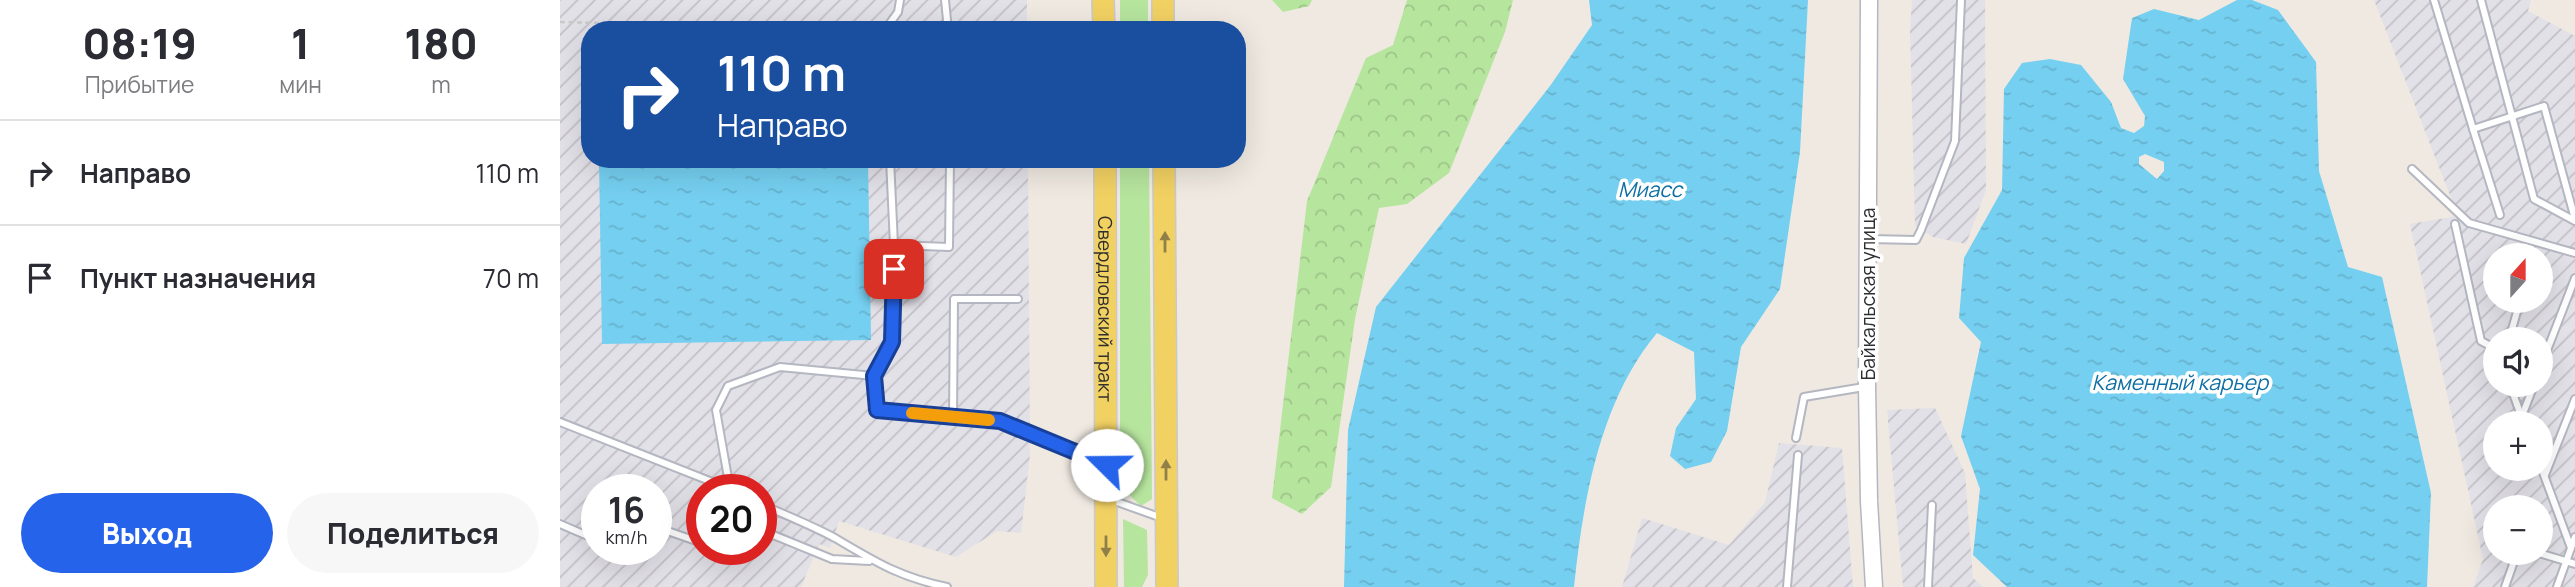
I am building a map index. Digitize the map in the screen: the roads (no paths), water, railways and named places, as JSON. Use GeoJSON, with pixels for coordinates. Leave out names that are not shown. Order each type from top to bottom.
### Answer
{"type":"FeatureCollection","features":[{"type":"Feature","properties":{"kind":"main road"},"geometry":{"type":"LineString","coordinates":[[1103,0],[1104,21]]}},
{"type":"Feature","properties":{"kind":"main road"},"geometry":{"type":"LineString","coordinates":[[1163,0],[1163,21]]}},
{"type":"Feature","properties":{"kind":"main road","name":"Свердловский тракт"},"geometry":{"type":"LineString","coordinates":[[1105,168],[1106,587]]}},
{"type":"Feature","properties":{"kind":"main road"},"geometry":{"type":"LineString","coordinates":[[1164,168],[1167,587]]}},
{"type":"Feature","properties":{"kind":"street","name":"Байкальская улица"},"geometry":{"type":"LineString","coordinates":[[1869,0],[1867,386],[1874,587]]}},
{"type":"Feature","properties":{"kind":"lane"},"geometry":{"type":"LineString","coordinates":[[890,21],[898,12],[900,0]]}},
{"type":"Feature","properties":{"kind":"lane"},"geometry":{"type":"LineString","coordinates":[[945,0],[947,21]]}},
{"type":"Feature","properties":{"kind":"lane"},"geometry":{"type":"LineString","coordinates":[[1869,239],[1916,240],[1922,230],[1955,141],[1961,0]]}},
{"type":"Feature","properties":{"kind":"lane"},"geometry":{"type":"LineString","coordinates":[[2434,0],[2500,215]]}},
{"type":"Feature","properties":{"kind":"lane"},"geometry":{"type":"LineString","coordinates":[[2482,0],[2534,199],[2575,220]]}},
{"type":"Feature","properties":{"kind":"lane"},"geometry":{"type":"LineString","coordinates":[[2473,129],[2544,106],[2575,220]]}},
{"type":"Feature","properties":{"kind":"lane"},"geometry":{"type":"LineString","coordinates":[[890,168],[894,245],[892,342],[874,376],[877,410],[1000,421],[1107,465]]}},
{"type":"Feature","properties":{"kind":"lane"},"geometry":{"type":"LineString","coordinates":[[894,245],[949,247],[950,168]]}},
{"type":"Feature","properties":{"kind":"lane"},"geometry":{"type":"LineString","coordinates":[[2412,169],[2469,223],[2575,252]]}},
{"type":"Feature","properties":{"kind":"lane"},"geometry":{"type":"LineString","coordinates":[[2455,224],[2483,342]]}},
{"type":"Feature","properties":{"kind":"lane"},"geometry":{"type":"LineString","coordinates":[[2553,335],[2575,278]]}},
{"type":"Feature","properties":{"kind":"lane"},"geometry":{"type":"LineString","coordinates":[[953,417],[954,299],[1018,299]]}},
{"type":"Feature","properties":{"kind":"lane"},"geometry":{"type":"LineString","coordinates":[[728,474],[716,410],[728,386],[780,367],[874,376]]}},
{"type":"Feature","properties":{"kind":"lane"},"geometry":{"type":"LineString","coordinates":[[1796,438],[1804,397],[1867,386]]}},
{"type":"Feature","properties":{"kind":"lane"},"geometry":{"type":"LineString","coordinates":[[2553,455],[2575,399]]}},
{"type":"Feature","properties":{"kind":"lane"},"geometry":{"type":"LineString","coordinates":[[560,422],[693,474]]}},
{"type":"Feature","properties":{"kind":"lane"},"geometry":{"type":"LineString","coordinates":[[1787,587],[1798,455]]}},
{"type":"Feature","properties":{"kind":"lane"},"geometry":{"type":"LineString","coordinates":[[2547,481],[2571,548]]}},
{"type":"Feature","properties":{"kind":"lane"},"geometry":{"type":"LineString","coordinates":[[1107,498],[1167,520]]}},
{"type":"Feature","properties":{"kind":"lane"},"geometry":{"type":"LineString","coordinates":[[1928,587],[1926,576],[1932,505]]}},
{"type":"Feature","properties":{"kind":"lane"},"geometry":{"type":"LineString","coordinates":[[777,511],[834,538],[871,562],[918,584],[947,587]]}},
{"type":"Feature","properties":{"kind":"lane"},"geometry":{"type":"LineString","coordinates":[[560,524],[581,533]]}},
{"type":"Feature","properties":{"kind":"lane"},"geometry":{"type":"LineString","coordinates":[[777,537],[832,559],[871,562]]}},
{"type":"Feature","properties":{"kind":"lane"},"geometry":{"type":"LineString","coordinates":[[2557,587],[2575,537]]}},
{"type":"Feature","properties":{"kind":"lane"},"geometry":{"type":"LineString","coordinates":[[2553,557],[2575,564]]}},
{"type":"Feature","properties":{"kind":"lane"},"geometry":{"type":"LineString","coordinates":[[2505,587],[2513,565]]}},
{"type":"Feature","properties":{"kind":"water","name":"Миасс"},"geometry":{"type":"Polygon","coordinates":[[[1589,0],[1808,0],[1800,152],[1780,289],[1741,347],[1727,431],[1711,462],[1685,469],[1670,456],[1676,428],[1696,399],[1694,352],[1657,333],[1637,360],[1608,420],[1589,486],[1574,587],[1344,587],[1348,430],[1376,307],[1550,86],[1592,25],[1589,0]]]}},
{"type":"Feature","properties":{"kind":"water","name":"Каменный карьер"},"geometry":{"type":"Polygon","coordinates":[[[2237,0],[2252,0],[2278,10],[2316,62],[2319,171],[2348,267],[2382,277],[2431,493],[2427,587],[2007,587],[1973,555],[1980,489],[1961,436],[1981,342],[1959,318],[1964,258],[2002,190],[2004,89],[2022,63],[2050,59],[2081,65],[2111,102],[2121,128],[2134,133],[2144,126],[2145,116],[2123,79],[2132,18],[2154,9],[2199,20],[2237,0]],[[2145,154],[2139,157],[2139,164],[2157,179],[2164,171],[2164,162],[2145,154]]]}},
{"type":"Feature","properties":{"kind":"water"},"geometry":{"type":"Polygon","coordinates":[[[599,168],[868,168],[871,340],[602,344],[599,168]]]}}]}
